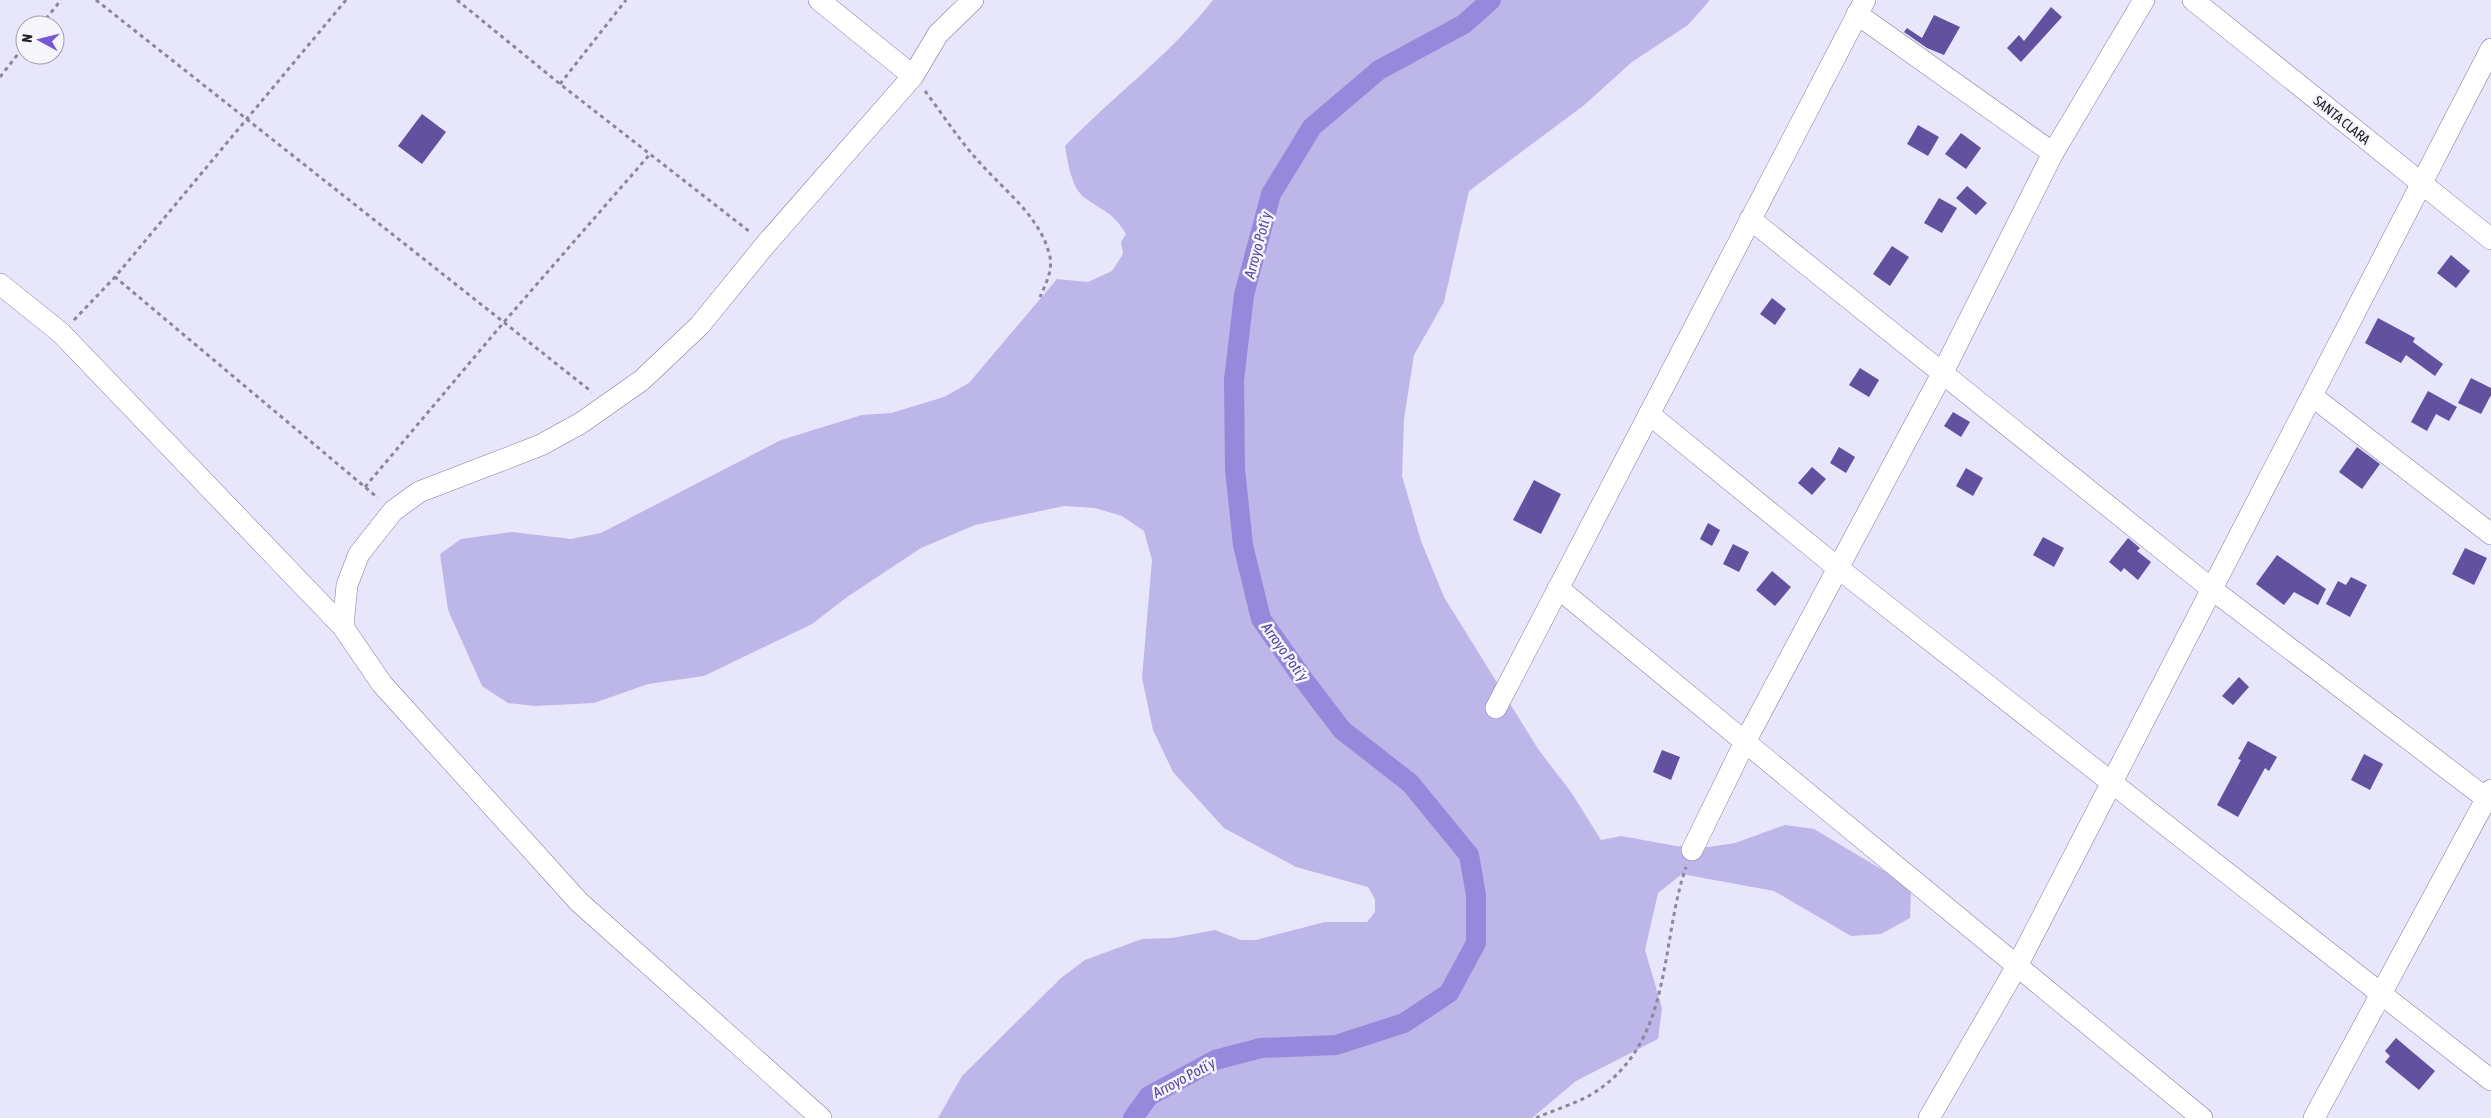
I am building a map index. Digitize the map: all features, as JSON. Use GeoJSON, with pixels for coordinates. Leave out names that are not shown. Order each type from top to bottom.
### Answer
{"type":"FeatureCollection","features":[{"type":"Feature","properties":{"kind":"street"},"geometry":{"type":"LineString","coordinates":[[819,0],[913,76]]}},
{"type":"Feature","properties":{"kind":"street"},"geometry":{"type":"LineString","coordinates":[[343,627],[347,585],[359,554],[393,511],[419,492],[541,445],[581,423],[642,380],[700,324],[766,244],[913,76],[938,34],[972,0]]}},
{"type":"Feature","properties":{"kind":"street"},"geometry":{"type":"LineString","coordinates":[[1692,850],[1745,742],[1943,372],[2053,153],[2144,0]]}},
{"type":"Feature","properties":{"kind":"street","name":"SANTA CLARA"},"geometry":{"type":"LineString","coordinates":[[2193,0],[2491,239]]}},
{"type":"Feature","properties":{"kind":"street"},"geometry":{"type":"LineString","coordinates":[[1496,708],[1861,7],[2053,153]]}},
{"type":"Feature","properties":{"kind":"street"},"geometry":{"type":"LineString","coordinates":[[1929,1118],[2017,966],[2491,49]]}},
{"type":"Feature","properties":{"kind":"street"},"geometry":{"type":"LineString","coordinates":[[1750,219],[1943,372],[2212,590],[2490,797],[2314,1118]]}},
{"type":"Feature","properties":{"kind":"street"},"geometry":{"type":"LineString","coordinates":[[0,284],[61,333],[343,627],[382,684],[579,902],[820,1118]]}},
{"type":"Feature","properties":{"kind":"street"},"geometry":{"type":"LineString","coordinates":[[2312,396],[2491,534]]}},
{"type":"Feature","properties":{"kind":"street"},"geometry":{"type":"LineString","coordinates":[[1649,414],[1838,568],[2491,1080]]}},
{"type":"Feature","properties":{"kind":"street"},"geometry":{"type":"LineString","coordinates":[[1558,588],[2202,1118]]}},
{"type":"Feature","properties":{"kind":"path"},"geometry":{"type":"LineString","coordinates":[[49,15],[61,0]]}},
{"type":"Feature","properties":{"kind":"path"},"geometry":{"type":"LineString","coordinates":[[96,0],[608,404]]}},
{"type":"Feature","properties":{"kind":"path"},"geometry":{"type":"LineString","coordinates":[[61,333],[115,277],[346,0]]}},
{"type":"Feature","properties":{"kind":"path"},"geometry":{"type":"LineString","coordinates":[[457,0],[560,84],[766,244]]}},
{"type":"Feature","properties":{"kind":"path"},"geometry":{"type":"LineString","coordinates":[[560,84],[626,0]]}},
{"type":"Feature","properties":{"kind":"path"},"geometry":{"type":"LineString","coordinates":[[0,77],[15,58]]}},
{"type":"Feature","properties":{"kind":"path"},"geometry":{"type":"LineString","coordinates":[[913,76],[980,163],[1020,205],[1041,232],[1050,255],[1050,272],[1040,297]]}},
{"type":"Feature","properties":{"kind":"path"},"geometry":{"type":"LineString","coordinates":[[365,487],[504,322],[650,154]]}},
{"type":"Feature","properties":{"kind":"path"},"geometry":{"type":"LineString","coordinates":[[115,277],[393,511]]}},
{"type":"Feature","properties":{"kind":"path"},"geometry":{"type":"LineString","coordinates":[[1536,1118],[1591,1094],[1623,1070],[1641,1041],[1653,1018],[1664,976],[1679,888],[1692,850]]}},
{"type":"Feature","properties":{"kind":"shaded area"},"geometry":{"type":"Polygon","coordinates":[[[1213,0],[1710,0],[1688,25],[1632,62],[1583,106],[1469,191],[1444,302],[1414,355],[1404,419],[1402,476],[1421,541],[1444,597],[1538,749],[1571,792],[1601,840],[1621,836],[1676,846],[1708,847],[1735,843],[1785,825],[1814,829],[1911,887],[1910,918],[1881,934],[1851,936],[1774,891],[1682,874],[1658,893],[1645,950],[1662,1008],[1658,1039],[1576,1081],[1532,1118],[938,1118],[962,1076],[1061,978],[1085,960],[1142,939],[1172,938],[1215,930],[1241,940],[1256,940],[1325,922],[1367,922],[1375,912],[1375,899],[1368,887],[1296,867],[1224,828],[1173,772],[1153,730],[1142,678],[1152,560],[1144,531],[1122,516],[1095,508],[1064,506],[975,525],[921,548],[847,597],[812,624],[704,676],[648,684],[594,703],[535,706],[508,703],[482,686],[448,610],[440,554],[461,539],[512,532],[571,539],[601,533],[781,440],[862,415],[891,413],[944,397],[969,383],[1057,279],[1088,282],[1112,271],[1123,254],[1121,242],[1126,234],[1117,221],[1108,213],[1080,194],[1073,181],[1065,146],[1160,57],[1213,0]]]}},
{"type":"Feature","properties":{"kind":"building"},"geometry":{"type":"Polygon","coordinates":[[[2051,7],[2062,17],[2021,62],[2007,48],[2019,35],[2024,41],[2051,7]]]}},
{"type":"Feature","properties":{"kind":"building"},"geometry":{"type":"Polygon","coordinates":[[[1934,15],[1960,27],[1944,55],[1927,48],[1904,32],[1907,28],[1922,38],[1934,15]]]}},
{"type":"Feature","properties":{"kind":"building"},"geometry":{"type":"Polygon","coordinates":[[[422,114],[446,132],[422,164],[398,146],[422,114]]]}},
{"type":"Feature","properties":{"kind":"building"},"geometry":{"type":"Polygon","coordinates":[[[1918,125],[1939,137],[1928,156],[1907,144],[1918,125]]]}},
{"type":"Feature","properties":{"kind":"building"},"geometry":{"type":"Polygon","coordinates":[[[1961,133],[1981,148],[1966,169],[1945,154],[1961,133]]]}},
{"type":"Feature","properties":{"kind":"building"},"geometry":{"type":"Polygon","coordinates":[[[1967,186],[1987,203],[1976,215],[1956,198],[1967,186]]]}},
{"type":"Feature","properties":{"kind":"building"},"geometry":{"type":"Polygon","coordinates":[[[1939,198],[1957,208],[1942,233],[1924,223],[1939,198]]]}},
{"type":"Feature","properties":{"kind":"building"},"geometry":{"type":"Polygon","coordinates":[[[1892,246],[1909,257],[1890,286],[1873,274],[1892,246]]]}},
{"type":"Feature","properties":{"kind":"building"},"geometry":{"type":"Polygon","coordinates":[[[2451,255],[2470,271],[2456,288],[2437,273],[2451,255]]]}},
{"type":"Feature","properties":{"kind":"building"},"geometry":{"type":"Polygon","coordinates":[[[1772,298],[1786,309],[1775,325],[1760,314],[1772,298]]]}},
{"type":"Feature","properties":{"kind":"building"},"geometry":{"type":"Polygon","coordinates":[[[2378,318],[2415,338],[2413,342],[2443,364],[2435,376],[2406,355],[2401,363],[2365,343],[2378,318]]]}},
{"type":"Feature","properties":{"kind":"building"},"geometry":{"type":"Polygon","coordinates":[[[1860,368],[1879,380],[1869,397],[1849,385],[1860,368]]]}},
{"type":"Feature","properties":{"kind":"building"},"geometry":{"type":"Polygon","coordinates":[[[2471,378],[2491,388],[2491,395],[2481,414],[2458,403],[2471,378]]]}},
{"type":"Feature","properties":{"kind":"building"},"geometry":{"type":"Polygon","coordinates":[[[2428,391],[2457,407],[2449,421],[2436,414],[2427,431],[2411,422],[2428,391]]]}},
{"type":"Feature","properties":{"kind":"building"},"geometry":{"type":"Polygon","coordinates":[[[1953,412],[1970,422],[1961,437],[1944,426],[1953,412]]]}},
{"type":"Feature","properties":{"kind":"building"},"geometry":{"type":"Polygon","coordinates":[[[1839,447],[1855,457],[1846,473],[1830,463],[1839,447]]]}},
{"type":"Feature","properties":{"kind":"building"},"geometry":{"type":"Polygon","coordinates":[[[2357,447],[2380,464],[2362,489],[2339,472],[2357,447]]]}},
{"type":"Feature","properties":{"kind":"building"},"geometry":{"type":"Polygon","coordinates":[[[1812,467],[1826,479],[1812,495],[1798,483],[1812,467]]]}},
{"type":"Feature","properties":{"kind":"building"},"geometry":{"type":"Polygon","coordinates":[[[1966,468],[1983,478],[1973,496],[1956,486],[1966,468]]]}},
{"type":"Feature","properties":{"kind":"building"},"geometry":{"type":"Polygon","coordinates":[[[1534,480],[1561,494],[1541,534],[1513,520],[1534,480]]]}},
{"type":"Feature","properties":{"kind":"building"},"geometry":{"type":"Polygon","coordinates":[[[1708,523],[1720,530],[1712,546],[1700,539],[1708,523]]]}},
{"type":"Feature","properties":{"kind":"building"},"geometry":{"type":"Polygon","coordinates":[[[2043,537],[2064,548],[2054,567],[2033,555],[2043,537]]]}},
{"type":"Feature","properties":{"kind":"building"},"geometry":{"type":"Polygon","coordinates":[[[2128,538],[2140,548],[2137,551],[2151,562],[2138,580],[2124,568],[2121,572],[2109,562],[2128,538]]]}},
{"type":"Feature","properties":{"kind":"building"},"geometry":{"type":"Polygon","coordinates":[[[1733,544],[1749,552],[1739,572],[1723,564],[1733,544]]]}},
{"type":"Feature","properties":{"kind":"building"},"geometry":{"type":"Polygon","coordinates":[[[2465,548],[2487,558],[2474,585],[2452,574],[2465,548]]]}},
{"type":"Feature","properties":{"kind":"building"},"geometry":{"type":"Polygon","coordinates":[[[2277,555],[2326,589],[2318,605],[2294,592],[2284,605],[2256,584],[2277,555]]]}},
{"type":"Feature","properties":{"kind":"building"},"geometry":{"type":"Polygon","coordinates":[[[1772,571],[1791,587],[1775,606],[1756,590],[1772,571]]]}},
{"type":"Feature","properties":{"kind":"building"},"geometry":{"type":"Polygon","coordinates":[[[2351,577],[2367,585],[2350,617],[2326,604],[2338,581],[2346,585],[2351,577]]]}},
{"type":"Feature","properties":{"kind":"building"},"geometry":{"type":"Polygon","coordinates":[[[2239,677],[2249,687],[2233,705],[2222,696],[2239,677]]]}},
{"type":"Feature","properties":{"kind":"building"},"geometry":{"type":"Polygon","coordinates":[[[2248,741],[2277,757],[2269,771],[2265,768],[2238,817],[2217,805],[2241,760],[2238,759],[2248,741]]]}},
{"type":"Feature","properties":{"kind":"building"},"geometry":{"type":"Polygon","coordinates":[[[1662,750],[1680,757],[1671,780],[1653,772],[1662,750]]]}},
{"type":"Feature","properties":{"kind":"building"},"geometry":{"type":"Polygon","coordinates":[[[2364,754],[2383,764],[2370,790],[2351,780],[2364,754]]]}},
{"type":"Feature","properties":{"kind":"building"},"geometry":{"type":"Polygon","coordinates":[[[2396,1038],[2435,1071],[2419,1090],[2385,1062],[2390,1056],[2385,1051],[2396,1038]]]}},
{"type":"Feature","properties":{"kind":"waterway","name":"Arroyo Poti´y"},"geometry":{"type":"LineString","coordinates":[[1133,1118],[1149,1096],[1215,1060],[1261,1048],[1336,1045],[1404,1023],[1449,993],[1476,943],[1476,895],[1469,855],[1410,783],[1342,730],[1261,619],[1243,545],[1235,469],[1234,380],[1244,295],[1271,194],[1312,127],[1379,70],[1464,24],[1491,0]]}}]}
